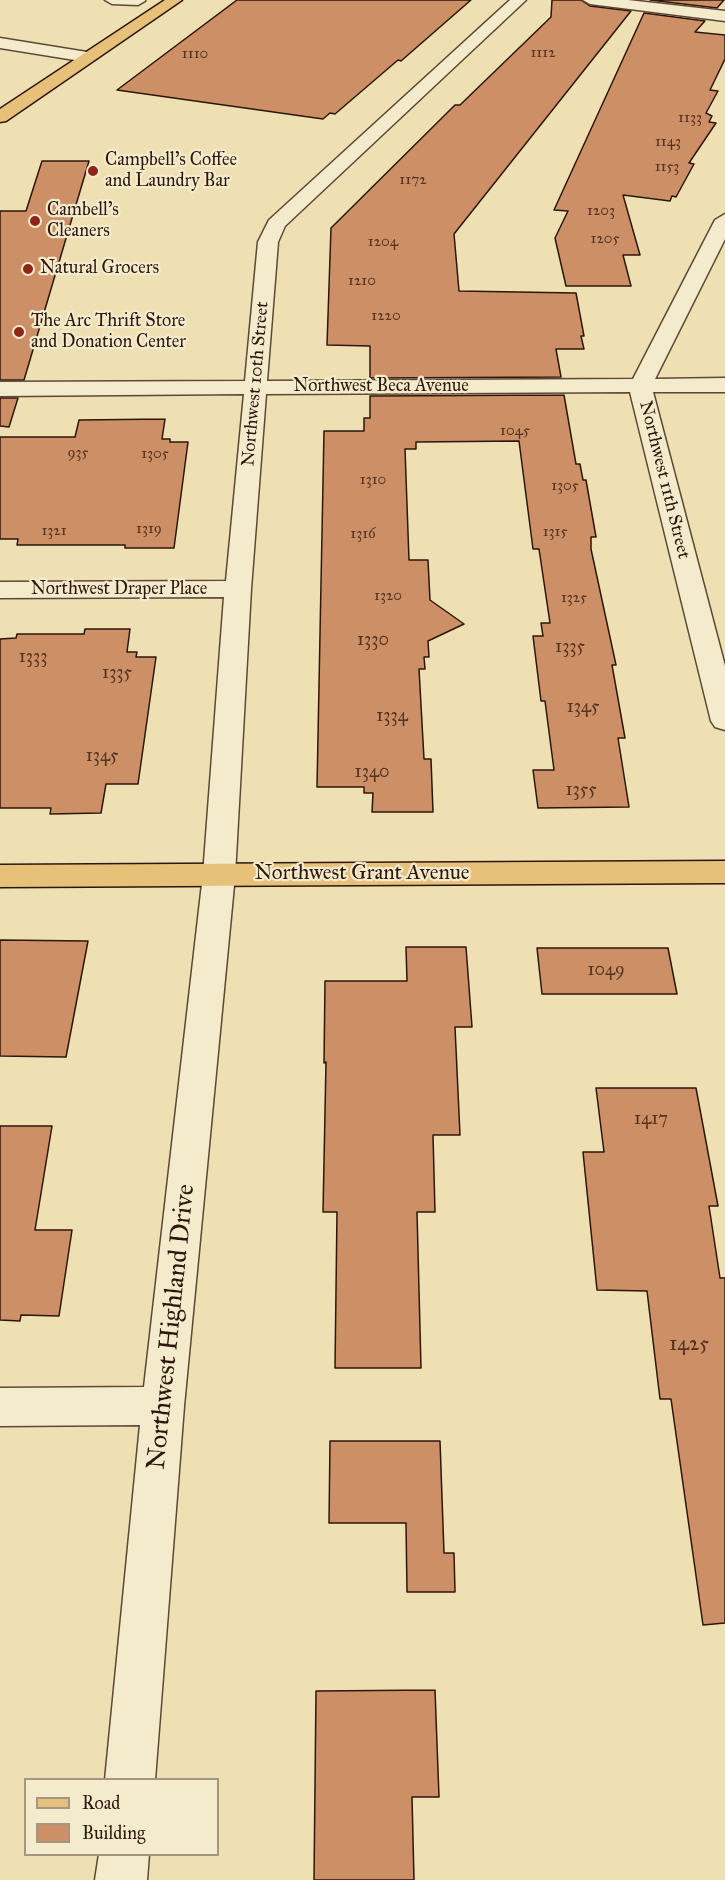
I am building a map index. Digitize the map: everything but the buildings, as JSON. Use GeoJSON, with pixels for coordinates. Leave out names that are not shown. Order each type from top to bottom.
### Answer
{"type":"FeatureCollection","features":[{"type":"Feature","properties":{"kind":"main road"},"geometry":{"type":"LineString","coordinates":[[0,117],[175,0]]}},
{"type":"Feature","properties":{"kind":"main road","name":"Northwest Grant Avenue"},"geometry":{"type":"LineString","coordinates":[[0,876],[725,872]]}},
{"type":"Feature","properties":{"kind":"street"},"geometry":{"type":"LineString","coordinates":[[112,0],[138,1]]}},
{"type":"Feature","properties":{"kind":"street","name":"Northwest 10th Street"},"geometry":{"type":"LineString","coordinates":[[219,875],[238,589],[268,242],[276,224],[519,0]]}},
{"type":"Feature","properties":{"kind":"street"},"geometry":{"type":"LineString","coordinates":[[590,0],[725,16]]}},
{"type":"Feature","properties":{"kind":"street"},"geometry":{"type":"LineString","coordinates":[[0,42],[87,57]]}},
{"type":"Feature","properties":{"kind":"street","name":"Northwest 11th Street"},"geometry":{"type":"LineString","coordinates":[[725,220],[640,386],[725,720]]}},
{"type":"Feature","properties":{"kind":"street","name":"Northwest Beca Avenue"},"geometry":{"type":"LineString","coordinates":[[0,389],[725,385]]}},
{"type":"Feature","properties":{"kind":"street","name":"Northwest Draper Place"},"geometry":{"type":"LineString","coordinates":[[0,590],[238,589]]}},
{"type":"Feature","properties":{"kind":"street","name":"Northwest Highland Drive"},"geometry":{"type":"LineString","coordinates":[[130,1778],[164,1406],[219,875]]}},
{"type":"Feature","properties":{"kind":"street"},"geometry":{"type":"LineString","coordinates":[[0,1407],[164,1406]]}},
{"type":"Feature","properties":{"kind":"street"},"geometry":{"type":"LineString","coordinates":[[121,1880],[124,1856]]}},
{"type":"Feature","properties":{"kind":"place","name":"Campbell's Coffee and Laundry Bar"},"geometry":{"type":"Point","coordinates":[93,171]}},
{"type":"Feature","properties":{"kind":"place","name":"Cambell's Cleaners"},"geometry":{"type":"Point","coordinates":[35,221]}},
{"type":"Feature","properties":{"kind":"place","name":"Natural Grocers"},"geometry":{"type":"Point","coordinates":[28,269]}},
{"type":"Feature","properties":{"kind":"place","name":"The Arc Thrift Store and Donation Center"},"geometry":{"type":"Point","coordinates":[19,332]}}]}
